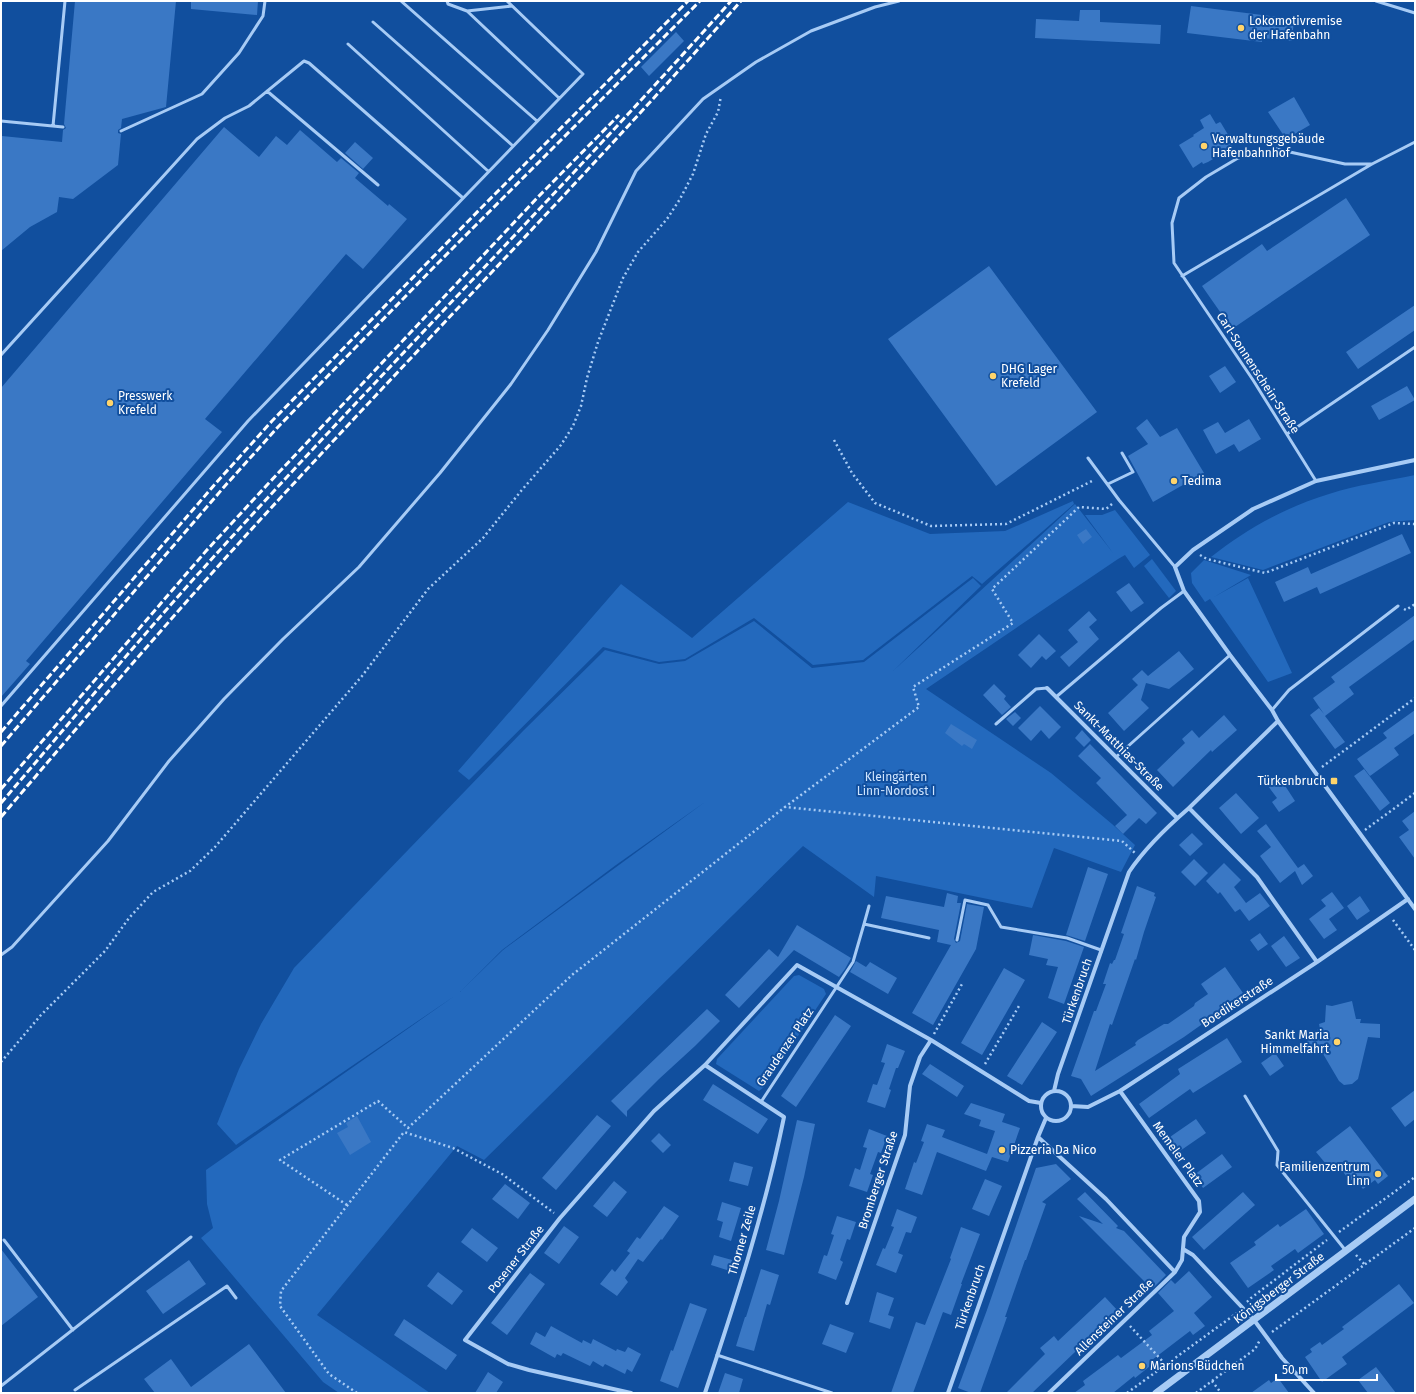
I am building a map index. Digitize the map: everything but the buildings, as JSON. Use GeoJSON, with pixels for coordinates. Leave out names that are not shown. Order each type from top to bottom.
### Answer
{"type":"FeatureCollection","features":[{"type":"Feature","properties":{"kind":"street"},"geometry":{"type":"LineString","coordinates":[[1415,460],[1316,481],[1253,509],[1192,550],[1175,567],[1184,591],[1272,710],[1278,721],[1415,909]]}},
{"type":"Feature","properties":{"kind":"street","name":"Sankt-Matthias-Straße"},"geometry":{"type":"LineString","coordinates":[[1047,688],[1177,818]]}},
{"type":"Feature","properties":{"kind":"street","name":"Türkenbruch"},"geometry":{"type":"LineString","coordinates":[[1054,1091],[1058,1074],[1129,872],[1139,857],[1177,818],[1278,721]]}},
{"type":"Feature","properties":{"kind":"street"},"geometry":{"type":"LineString","coordinates":[[1189,808],[1257,877],[1317,962]]}},
{"type":"Feature","properties":{"kind":"street","name":"Boedikerstraße"},"geometry":{"type":"LineString","coordinates":[[1071,1106],[1088,1107],[1120,1091],[1317,962],[1408,899]]}},
{"type":"Feature","properties":{"kind":"street"},"geometry":{"type":"LineString","coordinates":[[705,1065],[797,965],[931,1040],[1029,1101],[1041,1103]]}},
{"type":"Feature","properties":{"kind":"street","name":"Bromberger Straße"},"geometry":{"type":"LineString","coordinates":[[847,1303],[905,1134],[910,1086],[920,1057],[931,1040]]}},
{"type":"Feature","properties":{"kind":"street","name":"Graudenzer Platz"},"geometry":{"type":"LineString","coordinates":[[705,1065],[760,1102]]}},
{"type":"Feature","properties":{"kind":"street","name":"Posener Straße"},"geometry":{"type":"LineString","coordinates":[[631,1393],[508,1364],[465,1340],[560,1218],[654,1111],[705,1065]]}},
{"type":"Feature","properties":{"kind":"street"},"geometry":{"type":"LineString","coordinates":[[1054,1091],[1065,1094],[1070,1101],[1071,1106],[1068,1115],[1064,1119],[1055,1121],[1046,1118],[1041,1111],[1041,1103],[1047,1094],[1054,1091]]}},
{"type":"Feature","properties":{"kind":"street","name":"Memeler Platz"},"geometry":{"type":"LineString","coordinates":[[1120,1091],[1199,1201],[1200,1212],[1184,1237],[1183,1249]]}},
{"type":"Feature","properties":{"kind":"street","name":"Thorner Zeile"},"geometry":{"type":"LineString","coordinates":[[705,1393],[749,1256],[776,1156],[784,1117],[760,1102]]}},
{"type":"Feature","properties":{"kind":"street","name":"Türkenbruch"},"geometry":{"type":"LineString","coordinates":[[948,1393],[1046,1118]]}},
{"type":"Feature","properties":{"kind":"street"},"geometry":{"type":"LineString","coordinates":[[1038,1137],[1106,1200],[1175,1272]]}},
{"type":"Feature","properties":{"kind":"street","name":"Königsberger Straße"},"geometry":{"type":"LineString","coordinates":[[1156,1393],[1415,1199]]}},
{"type":"Feature","properties":{"kind":"street"},"geometry":{"type":"LineString","coordinates":[[1183,1249],[1193,1254],[1254,1320],[1282,1358],[1314,1393]]}},
{"type":"Feature","properties":{"kind":"street","name":"Allensteiner Straße"},"geometry":{"type":"LineString","coordinates":[[1049,1393],[1175,1272],[1182,1260],[1183,1249]]}},
{"type":"Feature","properties":{"kind":"lane"},"geometry":{"type":"LineString","coordinates":[[54,126],[65,1]]}},
{"type":"Feature","properties":{"kind":"lane"},"geometry":{"type":"LineString","coordinates":[[121,131],[202,94],[239,52],[263,16],[265,1]]}},
{"type":"Feature","properties":{"kind":"lane"},"geometry":{"type":"LineString","coordinates":[[401,1],[537,121]]}},
{"type":"Feature","properties":{"kind":"lane"},"geometry":{"type":"LineString","coordinates":[[447,1],[448,4],[467,11],[559,98]]}},
{"type":"Feature","properties":{"kind":"lane"},"geometry":{"type":"LineString","coordinates":[[1,706],[248,421],[583,74],[507,1]]}},
{"type":"Feature","properties":{"kind":"lane"},"geometry":{"type":"LineString","coordinates":[[1,956],[12,946],[108,841],[169,761],[224,698],[283,639],[359,567],[440,473],[511,384],[548,330],[596,252],[636,171],[703,99],[756,62],[811,31],[899,1]]}},
{"type":"Feature","properties":{"kind":"lane"},"geometry":{"type":"LineString","coordinates":[[1376,1],[1415,13]]}},
{"type":"Feature","properties":{"kind":"lane"},"geometry":{"type":"LineString","coordinates":[[467,11],[512,6]]}},
{"type":"Feature","properties":{"kind":"lane"},"geometry":{"type":"LineString","coordinates":[[373,22],[513,146]]}},
{"type":"Feature","properties":{"kind":"lane"},"geometry":{"type":"LineString","coordinates":[[348,44],[488,171]]}},
{"type":"Feature","properties":{"kind":"lane"},"geometry":{"type":"LineString","coordinates":[[1,355],[197,139],[225,118],[249,106],[304,61],[309,63],[462,198]]}},
{"type":"Feature","properties":{"kind":"lane"},"geometry":{"type":"LineString","coordinates":[[267,91],[378,185]]}},
{"type":"Feature","properties":{"kind":"lane"},"geometry":{"type":"LineString","coordinates":[[1,121],[63,127]]}},
{"type":"Feature","properties":{"kind":"lane"},"geometry":{"type":"LineString","coordinates":[[1182,276],[1372,164],[1415,142]]}},
{"type":"Feature","properties":{"kind":"lane","name":"Carl-Sonnenschein-Straße"},"geometry":{"type":"LineString","coordinates":[[1316,481],[1253,380],[1174,263],[1172,223],[1179,198],[1206,177],[1238,158],[1276,149],[1302,154],[1334,163],[1372,164]]}},
{"type":"Feature","properties":{"kind":"lane"},"geometry":{"type":"LineString","coordinates":[[1287,434],[1415,347]]}},
{"type":"Feature","properties":{"kind":"lane"},"geometry":{"type":"LineString","coordinates":[[1108,484],[1133,472],[1122,453]]}},
{"type":"Feature","properties":{"kind":"lane"},"geometry":{"type":"LineString","coordinates":[[1088,458],[1119,500],[1175,567]]}},
{"type":"Feature","properties":{"kind":"lane"},"geometry":{"type":"LineString","coordinates":[[1056,697],[1161,608],[1184,591]]}},
{"type":"Feature","properties":{"kind":"lane"},"geometry":{"type":"LineString","coordinates":[[1272,710],[1289,690],[1398,606]]}},
{"type":"Feature","properties":{"kind":"lane"},"geometry":{"type":"LineString","coordinates":[[1116,757],[1230,655]]}},
{"type":"Feature","properties":{"kind":"lane"},"geometry":{"type":"LineString","coordinates":[[996,724],[1036,689],[1047,688]]}},
{"type":"Feature","properties":{"kind":"lane"},"geometry":{"type":"LineString","coordinates":[[957,940],[965,900],[988,905],[1001,927],[1068,938],[1101,950]]}},
{"type":"Feature","properties":{"kind":"lane","name":"Graudenzer Platz"},"geometry":{"type":"LineString","coordinates":[[760,1102],[854,962],[869,906]]}},
{"type":"Feature","properties":{"kind":"lane"},"geometry":{"type":"LineString","coordinates":[[864,924],[929,938]]}},
{"type":"Feature","properties":{"kind":"lane"},"geometry":{"type":"LineString","coordinates":[[1245,1096],[1278,1151],[1277,1165],[1346,1251]]}},
{"type":"Feature","properties":{"kind":"lane"},"geometry":{"type":"LineString","coordinates":[[1,1386],[190,1237]]}},
{"type":"Feature","properties":{"kind":"lane"},"geometry":{"type":"LineString","coordinates":[[4,1240],[73,1330]]}},
{"type":"Feature","properties":{"kind":"lane"},"geometry":{"type":"LineString","coordinates":[[75,1390],[227,1286],[236,1298]]}},
{"type":"Feature","properties":{"kind":"lane"},"geometry":{"type":"LineString","coordinates":[[717,1355],[832,1393]]}},
{"type":"Feature","properties":{"kind":"path"},"geometry":{"type":"LineString","coordinates":[[1,1062],[41,1015],[105,952],[129,918],[153,892],[190,871],[215,847],[362,676],[428,589],[483,538],[561,445],[573,426],[578,413],[598,342],[623,278],[638,252],[667,219],[680,199],[693,174],[706,134],[718,112],[721,98],[720,87]]}},
{"type":"Feature","properties":{"kind":"path"},"geometry":{"type":"LineString","coordinates":[[834,440],[852,473],[875,503],[931,526],[1006,524],[1102,477]]}},
{"type":"Feature","properties":{"kind":"path"},"geometry":{"type":"LineString","coordinates":[[357,1393],[329,1374],[280,1306],[281,1291],[404,1132],[572,975],[784,807],[920,707],[913,687],[1013,623],[992,589],[1080,508],[1106,509],[1119,500]]}},
{"type":"Feature","properties":{"kind":"path"},"geometry":{"type":"LineString","coordinates":[[1192,550],[1207,559],[1265,573],[1394,524],[1415,524]]}},
{"type":"Feature","properties":{"kind":"path"},"geometry":{"type":"LineString","coordinates":[[1315,772],[1415,698]]}},
{"type":"Feature","properties":{"kind":"path"},"geometry":{"type":"LineString","coordinates":[[1360,834],[1415,793]]}},
{"type":"Feature","properties":{"kind":"path"},"geometry":{"type":"LineString","coordinates":[[784,807],[1122,841],[1139,857]]}},
{"type":"Feature","properties":{"kind":"path"},"geometry":{"type":"LineString","coordinates":[[1388,913],[1415,950]]}},
{"type":"Feature","properties":{"kind":"path"},"geometry":{"type":"LineString","coordinates":[[931,1040],[962,984]]}},
{"type":"Feature","properties":{"kind":"path"},"geometry":{"type":"LineString","coordinates":[[981,1071],[1019,1006]]}},
{"type":"Feature","properties":{"kind":"path"},"geometry":{"type":"LineString","coordinates":[[347,1205],[280,1160],[378,1101],[408,1128]]}},
{"type":"Feature","properties":{"kind":"path"},"geometry":{"type":"LineString","coordinates":[[404,1132],[453,1148],[502,1174],[560,1218]]}},
{"type":"Feature","properties":{"kind":"path"},"geometry":{"type":"LineString","coordinates":[[1128,1393],[1243,1308],[1251,1298],[1333,1236],[1415,1177]]}},
{"type":"Feature","properties":{"kind":"path"},"geometry":{"type":"LineString","coordinates":[[1196,1393],[1255,1349],[1258,1341],[1415,1228]]}},
{"type":"Feature","properties":{"kind":"path"},"geometry":{"type":"LineString","coordinates":[[1125,1321],[1166,1365]]}},
{"type":"Feature","properties":{"kind":"path"},"geometry":{"type":"LineString","coordinates":[[1212,1381],[1221,1393]]}},
{"type":"Feature","properties":{"kind":"green space"},"geometry":{"type":"Polygon","coordinates":[[[1415,475],[1415,520],[1389,522],[1263,570],[1211,557],[1252,528],[1297,505],[1350,488],[1415,475]]]}},
{"type":"Feature","properties":{"kind":"green space"},"geometry":{"type":"Polygon","coordinates":[[[1073,501],[1074,504],[982,584],[972,576],[863,660],[813,665],[754,618],[685,659],[659,662],[603,647],[469,780],[458,771],[621,584],[692,638],[848,502],[930,534],[1005,531],[1073,501]]]}},
{"type":"Feature","properties":{"kind":"green space","name":"Kleingärten Linn-Nordost I"},"geometry":{"type":"Polygon","coordinates":[[[1075,504],[1113,553],[1085,515],[1102,515],[1115,510],[1150,555],[1134,568],[1125,555],[1118,559],[926,689],[1051,773],[1135,845],[1121,872],[1054,848],[1032,908],[876,876],[874,897],[803,846],[484,1160],[457,1146],[317,1315],[430,1393],[339,1393],[323,1382],[201,1238],[213,1228],[207,1204],[206,1170],[456,995],[236,1145],[217,1124],[239,1069],[261,1024],[294,968],[524,730],[605,650],[659,664],[685,661],[754,621],[812,668],[864,662],[973,578],[981,586],[893,671],[1075,504]],[[705,802],[616,865],[502,950],[460,992],[503,950],[705,802]]]}},
{"type":"Feature","properties":{"kind":"green space"},"geometry":{"type":"Polygon","coordinates":[[[1152,559],[1176,591],[1169,598],[1144,566],[1152,559]]]}},
{"type":"Feature","properties":{"kind":"green space"},"geometry":{"type":"Polygon","coordinates":[[[1204,560],[1251,575],[1214,597],[1248,578],[1292,673],[1268,682],[1210,599],[1205,602],[1192,583],[1191,573],[1204,560]]]}},
{"type":"Feature","properties":{"kind":"green space"},"geometry":{"type":"Polygon","coordinates":[[[799,975],[824,989],[826,994],[764,1087],[759,1091],[716,1064],[717,1059],[794,976],[799,975]]]}},
{"type":"Feature","properties":{"kind":"railway"},"geometry":{"type":"LineString","coordinates":[[1,732],[216,483],[272,421],[487,202],[688,1]]}},
{"type":"Feature","properties":{"kind":"railway"},"geometry":{"type":"LineString","coordinates":[[1,746],[224,487],[278,427],[438,263],[700,1]]}},
{"type":"Feature","properties":{"kind":"railway"},"geometry":{"type":"LineString","coordinates":[[1,803],[136,645],[219,551],[346,413],[604,140],[731,1]]}},
{"type":"Feature","properties":{"kind":"railway"},"geometry":{"type":"LineString","coordinates":[[1,817],[147,647],[259,521],[632,122],[741,1]]}},
{"type":"Feature","properties":{"kind":"railway"},"geometry":{"type":"LineString","coordinates":[[1,789],[206,551],[538,197],[619,115]]}},
{"type":"Feature","properties":{"kind":"place","name":"Lokomotivremise der Hafenbahn"},"geometry":{"type":"Point","coordinates":[1241,28]}},
{"type":"Feature","properties":{"kind":"place","name":"Verwaltungsgebäude Hafenbahnhof"},"geometry":{"type":"Point","coordinates":[1204,146]}},
{"type":"Feature","properties":{"kind":"place","name":"DHG Lager Krefeld"},"geometry":{"type":"Point","coordinates":[993,376]}},
{"type":"Feature","properties":{"kind":"place","name":"Presswerk Krefeld"},"geometry":{"type":"Point","coordinates":[110,403]}},
{"type":"Feature","properties":{"kind":"place","name":"Tedima"},"geometry":{"type":"Point","coordinates":[1174,481]}},
{"type":"Feature","properties":{"kind":"place","name":"Türkenbruch"},"geometry":{"type":"Point","coordinates":[1334,781]}},
{"type":"Feature","properties":{"kind":"place","name":"Sankt Maria Himmelfahrt"},"geometry":{"type":"Point","coordinates":[1337,1042]}},
{"type":"Feature","properties":{"kind":"place","name":"Pizzeria Da Nico"},"geometry":{"type":"Point","coordinates":[1002,1150]}},
{"type":"Feature","properties":{"kind":"place","name":"Familienzentrum Linn"},"geometry":{"type":"Point","coordinates":[1378,1174]}},
{"type":"Feature","properties":{"kind":"place","name":"Marions Büdchen"},"geometry":{"type":"Point","coordinates":[1142,1366]}}]}
